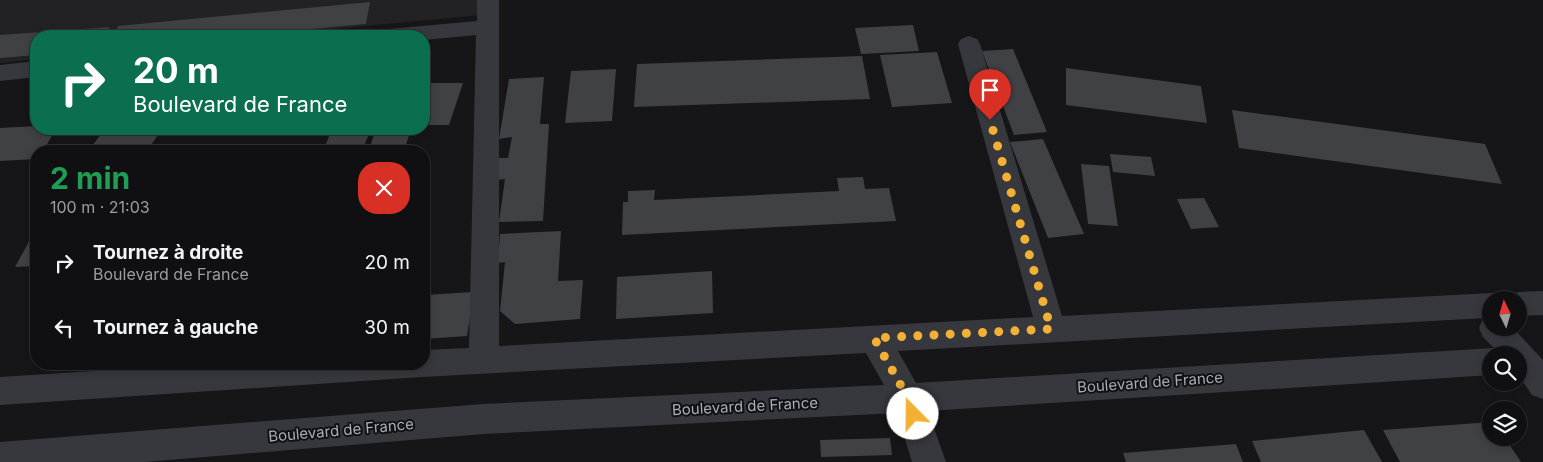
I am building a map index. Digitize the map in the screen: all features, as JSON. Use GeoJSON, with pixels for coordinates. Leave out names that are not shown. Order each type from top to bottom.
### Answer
{"type":"FeatureCollection","features":[{"type":"Feature","properties":{"kind":"street"},"geometry":{"type":"LineString","coordinates":[[484,360],[488,0]]}},
{"type":"Feature","properties":{"kind":"street"},"geometry":{"type":"LineString","coordinates":[[430,32],[488,27]]}},
{"type":"Feature","properties":{"kind":"street"},"geometry":{"type":"LineString","coordinates":[[969,44],[1051,329]]}},
{"type":"Feature","properties":{"kind":"street"},"geometry":{"type":"LineString","coordinates":[[0,73],[30,70]]}},
{"type":"Feature","properties":{"kind":"street"},"geometry":{"type":"LineString","coordinates":[[1528,303],[1543,302]]}},
{"type":"Feature","properties":{"kind":"street"},"geometry":{"type":"LineString","coordinates":[[430,364],[1051,329],[1482,316]]}},
{"type":"Feature","properties":{"kind":"street"},"geometry":{"type":"LineString","coordinates":[[1507,336],[1529,358],[1543,385]]}},
{"type":"Feature","properties":{"kind":"street"},"geometry":{"type":"LineString","coordinates":[[874,338],[908,398],[929,462]]}},
{"type":"Feature","properties":{"kind":"street","name":"Boulevard de France"},"geometry":{"type":"LineString","coordinates":[[0,458],[483,419],[908,398],[1482,362]]}},
{"type":"Feature","properties":{"kind":"street"},"geometry":{"type":"LineString","coordinates":[[0,391],[327,370]]}},
{"type":"Feature","properties":{"kind":"shaded area"},"geometry":{"type":"Polygon","coordinates":[[[0,0],[480,0],[479,15],[325,30],[30,30],[30,60],[0,63],[0,0]]]}},
{"type":"Feature","properties":{"kind":"building"},"geometry":{"type":"Polygon","coordinates":[[[370,2],[366,24],[302,30],[116,30],[118,26],[370,2]]]}},
{"type":"Feature","properties":{"kind":"building"},"geometry":{"type":"Polygon","coordinates":[[[913,25],[919,51],[861,54],[855,28],[913,25]]]}},
{"type":"Feature","properties":{"kind":"building"},"geometry":{"type":"Polygon","coordinates":[[[110,27],[108,30],[69,30],[110,27]]]}},
{"type":"Feature","properties":{"kind":"building"},"geometry":{"type":"Polygon","coordinates":[[[30,33],[30,56],[0,58],[0,35],[30,33]]]}},
{"type":"Feature","properties":{"kind":"building"},"geometry":{"type":"Polygon","coordinates":[[[1013,49],[1047,132],[1014,135],[982,51],[1013,49]]]}},
{"type":"Feature","properties":{"kind":"building"},"geometry":{"type":"Polygon","coordinates":[[[937,52],[952,103],[892,107],[880,55],[937,52]]]}},
{"type":"Feature","properties":{"kind":"building"},"geometry":{"type":"Polygon","coordinates":[[[862,56],[870,99],[634,107],[637,64],[862,56]]]}},
{"type":"Feature","properties":{"kind":"building"},"geometry":{"type":"Polygon","coordinates":[[[1066,68],[1201,86],[1207,123],[1066,105],[1066,68]]]}},
{"type":"Feature","properties":{"kind":"building"},"geometry":{"type":"Polygon","coordinates":[[[616,69],[612,121],[565,123],[571,71],[616,69]]]}},
{"type":"Feature","properties":{"kind":"building"},"geometry":{"type":"Polygon","coordinates":[[[544,77],[540,124],[549,124],[543,221],[499,222],[505,179],[496,180],[497,158],[508,158],[512,137],[499,139],[509,79],[544,77]]]}},
{"type":"Feature","properties":{"kind":"building"},"geometry":{"type":"Polygon","coordinates":[[[430,83],[463,83],[449,125],[430,125],[430,83]]]}},
{"type":"Feature","properties":{"kind":"building"},"geometry":{"type":"Polygon","coordinates":[[[1232,110],[1485,144],[1502,184],[1239,148],[1232,110]]]}},
{"type":"Feature","properties":{"kind":"building"},"geometry":{"type":"Polygon","coordinates":[[[30,126],[30,135],[52,135],[47,145],[30,145],[30,159],[0,161],[0,128],[30,126]]]}},
{"type":"Feature","properties":{"kind":"building"},"geometry":{"type":"Polygon","coordinates":[[[100,135],[158,135],[151,145],[93,145],[100,135]]]}},
{"type":"Feature","properties":{"kind":"building"},"geometry":{"type":"Polygon","coordinates":[[[330,135],[369,135],[364,145],[325,145],[330,135]]]}},
{"type":"Feature","properties":{"kind":"building"},"geometry":{"type":"Polygon","coordinates":[[[374,135],[409,135],[406,145],[371,145],[374,135]]]}},
{"type":"Feature","properties":{"kind":"building"},"geometry":{"type":"Polygon","coordinates":[[[1043,139],[1084,234],[1048,238],[1010,142],[1043,139]]]}},
{"type":"Feature","properties":{"kind":"building"},"geometry":{"type":"Polygon","coordinates":[[[1110,154],[1151,157],[1155,176],[1113,172],[1110,154]]]}},
{"type":"Feature","properties":{"kind":"building"},"geometry":{"type":"Polygon","coordinates":[[[1081,164],[1109,166],[1118,226],[1088,224],[1081,164]]]}},
{"type":"Feature","properties":{"kind":"building"},"geometry":{"type":"Polygon","coordinates":[[[863,177],[865,189],[889,188],[896,221],[622,235],[623,202],[628,202],[628,191],[655,190],[654,200],[839,191],[837,178],[863,177]]]}},
{"type":"Feature","properties":{"kind":"building"},"geometry":{"type":"Polygon","coordinates":[[[1204,198],[1219,227],[1191,229],[1177,199],[1204,198]]]}},
{"type":"Feature","properties":{"kind":"building"},"geometry":{"type":"Polygon","coordinates":[[[561,231],[558,281],[583,280],[580,319],[515,324],[500,311],[505,262],[498,263],[500,234],[561,231]]]}},
{"type":"Feature","properties":{"kind":"building"},"geometry":{"type":"Polygon","coordinates":[[[30,240],[30,266],[15,267],[30,240]]]}},
{"type":"Feature","properties":{"kind":"building"},"geometry":{"type":"Polygon","coordinates":[[[712,271],[713,313],[616,319],[617,277],[712,271]]]}},
{"type":"Feature","properties":{"kind":"building"},"geometry":{"type":"Polygon","coordinates":[[[474,292],[467,336],[430,339],[430,295],[474,292]]]}},
{"type":"Feature","properties":{"kind":"building"},"geometry":{"type":"Polygon","coordinates":[[[1482,423],[1482,446],[1510,446],[1521,462],[1400,462],[1383,430],[1482,423]]]}},
{"type":"Feature","properties":{"kind":"building"},"geometry":{"type":"Polygon","coordinates":[[[1364,430],[1382,462],[1261,462],[1252,441],[1364,430]]]}},
{"type":"Feature","properties":{"kind":"building"},"geometry":{"type":"Polygon","coordinates":[[[890,438],[892,455],[821,457],[820,440],[890,438]]]}},
{"type":"Feature","properties":{"kind":"building"},"geometry":{"type":"Polygon","coordinates":[[[1236,444],[1243,462],[1126,462],[1123,453],[1236,444]]]}},
{"type":"Feature","properties":{"kind":"route"},"geometry":{"type":"LineString","coordinates":[[913,414],[908,398],[874,338],[1051,329],[990,120]]}}]}
